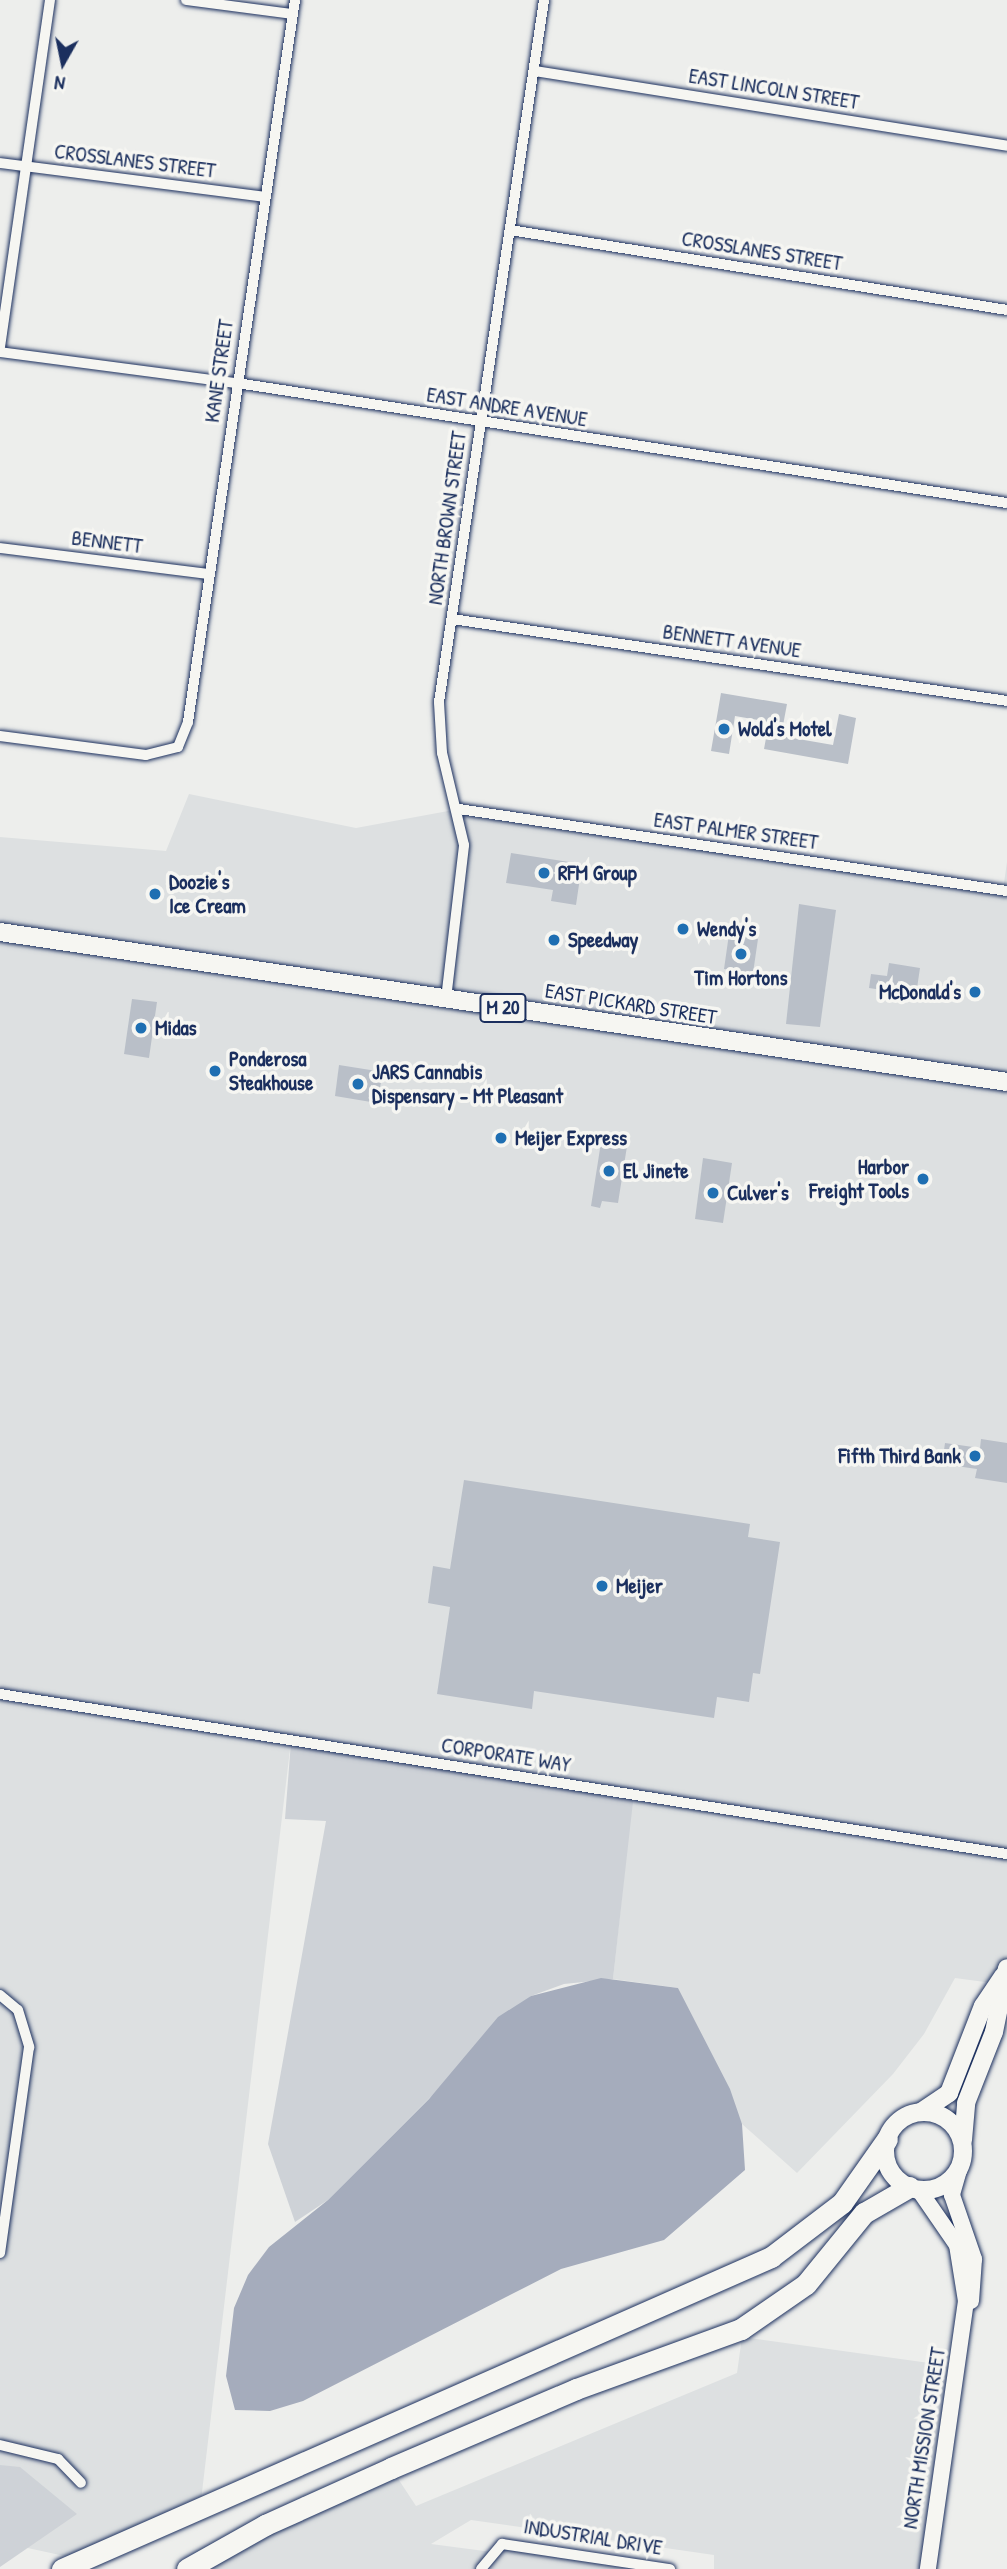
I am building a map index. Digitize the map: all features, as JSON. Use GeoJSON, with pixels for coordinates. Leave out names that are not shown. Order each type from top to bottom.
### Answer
{"type":"FeatureCollection","features":[{"type":"Feature","properties":{"kind":"highway"},"geometry":{"type":"LineString","coordinates":[[62,2569],[771,2257],[842,2203],[887,2139]]}},
{"type":"Feature","properties":{"kind":"highway"},"geometry":{"type":"LineString","coordinates":[[187,2569],[265,2525],[391,2468],[576,2389],[741,2329],[806,2284],[864,2213],[914,2188]]}},
{"type":"Feature","properties":{"kind":"main road","name":"EAST PICKARD STREET"},"geometry":{"type":"LineString","coordinates":[[0,932],[1007,1082]]}},
{"type":"Feature","properties":{"kind":"main road","name":"NORTH MISSION STREET"},"geometry":{"type":"LineString","coordinates":[[966,2313],[957,2245],[914,2188],[889,2167],[887,2139],[899,2121],[949,2093],[983,2006],[1006,1971]]}},
{"type":"Feature","properties":{"kind":"main road","name":"NORTH MISSION STREET"},"geometry":{"type":"LineString","coordinates":[[928,2569],[966,2313],[976,2274],[952,2195],[959,2170],[966,2104],[994,2032],[1006,1971]]}},
{"type":"Feature","properties":{"kind":"main road"},"geometry":{"type":"LineString","coordinates":[[919,2112],[946,2119],[962,2142]]}},
{"type":"Feature","properties":{"kind":"main road"},"geometry":{"type":"LineString","coordinates":[[914,2188],[944,2185],[959,2170]]}},
{"type":"Feature","properties":{"kind":"street"},"geometry":{"type":"LineString","coordinates":[[0,349],[50,0]]}},
{"type":"Feature","properties":{"kind":"street"},"geometry":{"type":"LineString","coordinates":[[187,0],[292,14]]}},
{"type":"Feature","properties":{"kind":"street","name":"KANE STREET"},"geometry":{"type":"LineString","coordinates":[[0,736],[146,755],[178,747],[188,722],[295,0]]}},
{"type":"Feature","properties":{"kind":"street","name":"NORTH BROWN STREET"},"geometry":{"type":"LineString","coordinates":[[446,999],[464,877],[459,809],[438,730],[479,422],[544,0]]}},
{"type":"Feature","properties":{"kind":"street","name":"EAST LINCOLN STREET"},"geometry":{"type":"LineString","coordinates":[[535,71],[1007,146]]}},
{"type":"Feature","properties":{"kind":"street","name":"CROSSLANES STREET"},"geometry":{"type":"LineString","coordinates":[[0,163],[265,197]]}},
{"type":"Feature","properties":{"kind":"street","name":"CROSSLANES STREET"},"geometry":{"type":"LineString","coordinates":[[510,230],[1007,310]]}},
{"type":"Feature","properties":{"kind":"street","name":"EAST ANDRE AVENUE"},"geometry":{"type":"LineString","coordinates":[[0,349],[237,383],[1007,503]]}},
{"type":"Feature","properties":{"kind":"street","name":"BENNETT"},"geometry":{"type":"LineString","coordinates":[[0,548],[209,574]]}},
{"type":"Feature","properties":{"kind":"street","name":"BENNETT AVENUE"},"geometry":{"type":"LineString","coordinates":[[452,618],[1007,701]]}},
{"type":"Feature","properties":{"kind":"street","name":"EAST PALMER STREET"},"geometry":{"type":"LineString","coordinates":[[459,809],[1007,891]]}},
{"type":"Feature","properties":{"kind":"street","name":"CORPORATE WAY"},"geometry":{"type":"LineString","coordinates":[[0,1694],[1007,1854]]}},
{"type":"Feature","properties":{"kind":"street"},"geometry":{"type":"LineString","coordinates":[[0,1995],[18,2010],[29,2047],[0,2253]]}},
{"type":"Feature","properties":{"kind":"street"},"geometry":{"type":"LineString","coordinates":[[0,2445],[58,2459],[80,2483]]}},
{"type":"Feature","properties":{"kind":"street","name":"INDUSTRIAL DRIVE"},"geometry":{"type":"LineString","coordinates":[[481,2569],[502,2544],[670,2569]]}},
{"type":"Feature","properties":{"kind":"shaded area"},"geometry":{"type":"Polygon","coordinates":[[[189,794],[356,828],[459,809],[1003,890],[1007,862],[1007,1985],[955,1978],[924,2034],[893,2074],[797,2173],[742,2124],[678,1988],[613,1979],[633,1793],[291,1741],[200,2509],[83,2560],[0,2542],[0,837],[166,851],[189,794]]]}},
{"type":"Feature","properties":{"kind":"shaded area"},"geometry":{"type":"Polygon","coordinates":[[[291,1742],[634,1793],[613,1979],[564,1984],[531,1996],[328,2200],[295,2222],[268,2144],[326,1821],[285,1819],[291,1742]]]}},
{"type":"Feature","properties":{"kind":"shaded area"},"geometry":{"type":"Polygon","coordinates":[[[742,2337],[958,2367],[928,2569],[714,2569],[714,2555],[471,2520],[431,2544],[492,2552],[502,2544],[670,2569],[197,2569],[391,2468],[416,2506],[737,2373],[742,2337]]]}},
{"type":"Feature","properties":{"kind":"shaded area"},"geometry":{"type":"Polygon","coordinates":[[[0,2465],[20,2467],[77,2514],[0,2567],[0,2465]]]}},
{"type":"Feature","properties":{"kind":"water"},"geometry":{"type":"Polygon","coordinates":[[[601,1978],[678,1988],[730,2089],[742,2124],[745,2170],[664,2240],[561,2269],[303,2401],[270,2411],[235,2410],[226,2376],[234,2308],[248,2275],[269,2247],[328,2200],[429,2099],[498,2017],[531,1996],[601,1978]]]}},
{"type":"Feature","properties":{"kind":"building","name":"Wold's Motel"},"geometry":{"type":"Polygon","coordinates":[[[721,693],[787,704],[781,736],[833,745],[839,714],[856,718],[848,764],[764,749],[769,722],[735,716],[729,754],[711,751],[721,693]]]}},
{"type":"Feature","properties":{"kind":"building","name":"RFM Group"},"geometry":{"type":"Polygon","coordinates":[[[511,853],[582,864],[576,905],[551,901],[553,890],[506,883],[511,853]]]}},
{"type":"Feature","properties":{"kind":"building"},"geometry":{"type":"Polygon","coordinates":[[[799,904],[836,910],[820,1027],[786,1024],[799,904]]]}},
{"type":"Feature","properties":{"kind":"building","name":"Tim Hortons"},"geometry":{"type":"Polygon","coordinates":[[[729,934],[758,939],[753,973],[724,969],[729,934]]]}},
{"type":"Feature","properties":{"kind":"building"},"geometry":{"type":"Polygon","coordinates":[[[889,963],[920,968],[916,995],[869,988],[871,974],[887,976],[889,963]]]}},
{"type":"Feature","properties":{"kind":"building","name":"Midas"},"geometry":{"type":"Polygon","coordinates":[[[132,999],[157,1002],[149,1058],[124,1054],[132,999]]]}},
{"type":"Feature","properties":{"kind":"building","name":"JARS Cannabis Dispensary - Mt Pleasant"},"geometry":{"type":"Polygon","coordinates":[[[339,1065],[383,1072],[377,1103],[335,1096],[339,1065]]]}},
{"type":"Feature","properties":{"kind":"building","name":"El Jinete"},"geometry":{"type":"Polygon","coordinates":[[[602,1136],[628,1140],[618,1203],[602,1201],[600,1208],[591,1206],[602,1136]]]}},
{"type":"Feature","properties":{"kind":"building","name":"Culver's"},"geometry":{"type":"Polygon","coordinates":[[[703,1158],[732,1163],[723,1223],[695,1219],[703,1158]]]}},
{"type":"Feature","properties":{"kind":"building","name":"Fifth Third Bank"},"geometry":{"type":"Polygon","coordinates":[[[981,1439],[1007,1443],[1007,1483],[975,1478],[977,1469],[942,1464],[945,1443],[980,1448],[981,1439]]]}},
{"type":"Feature","properties":{"kind":"building","name":"Meijer"},"geometry":{"type":"Polygon","coordinates":[[[464,1480],[750,1524],[748,1537],[780,1542],[760,1674],[753,1673],[749,1702],[717,1697],[714,1718],[534,1691],[532,1709],[437,1694],[450,1607],[428,1603],[433,1566],[450,1569],[464,1480]]]}},
{"type":"Feature","properties":{"kind":"place","name":"Wold's Motel"},"geometry":{"type":"Point","coordinates":[724,729]}},
{"type":"Feature","properties":{"kind":"place","name":"RFM Group"},"geometry":{"type":"Point","coordinates":[544,873]}},
{"type":"Feature","properties":{"kind":"place","name":"Doozie's Ice Cream"},"geometry":{"type":"Point","coordinates":[155,894]}},
{"type":"Feature","properties":{"kind":"place","name":"Wendy's"},"geometry":{"type":"Point","coordinates":[683,929]}},
{"type":"Feature","properties":{"kind":"place","name":"Speedway"},"geometry":{"type":"Point","coordinates":[554,940]}},
{"type":"Feature","properties":{"kind":"place","name":"Tim Hortons"},"geometry":{"type":"Point","coordinates":[741,954]}},
{"type":"Feature","properties":{"kind":"place","name":"McDonald's"},"geometry":{"type":"Point","coordinates":[975,992]}},
{"type":"Feature","properties":{"kind":"place","name":"Midas"},"geometry":{"type":"Point","coordinates":[141,1028]}},
{"type":"Feature","properties":{"kind":"place","name":"Ponderosa Steakhouse"},"geometry":{"type":"Point","coordinates":[215,1071]}},
{"type":"Feature","properties":{"kind":"place","name":"JARS Cannabis Dispensary - Mt Pleasant"},"geometry":{"type":"Point","coordinates":[358,1084]}},
{"type":"Feature","properties":{"kind":"place","name":"Meijer Express"},"geometry":{"type":"Point","coordinates":[501,1138]}},
{"type":"Feature","properties":{"kind":"place","name":"El Jinete"},"geometry":{"type":"Point","coordinates":[609,1171]}},
{"type":"Feature","properties":{"kind":"place","name":"Harbor Freight Tools"},"geometry":{"type":"Point","coordinates":[923,1179]}},
{"type":"Feature","properties":{"kind":"place","name":"Culver's"},"geometry":{"type":"Point","coordinates":[713,1193]}},
{"type":"Feature","properties":{"kind":"place","name":"Fifth Third Bank"},"geometry":{"type":"Point","coordinates":[975,1456]}},
{"type":"Feature","properties":{"kind":"place","name":"Meijer"},"geometry":{"type":"Point","coordinates":[602,1586]}}]}
